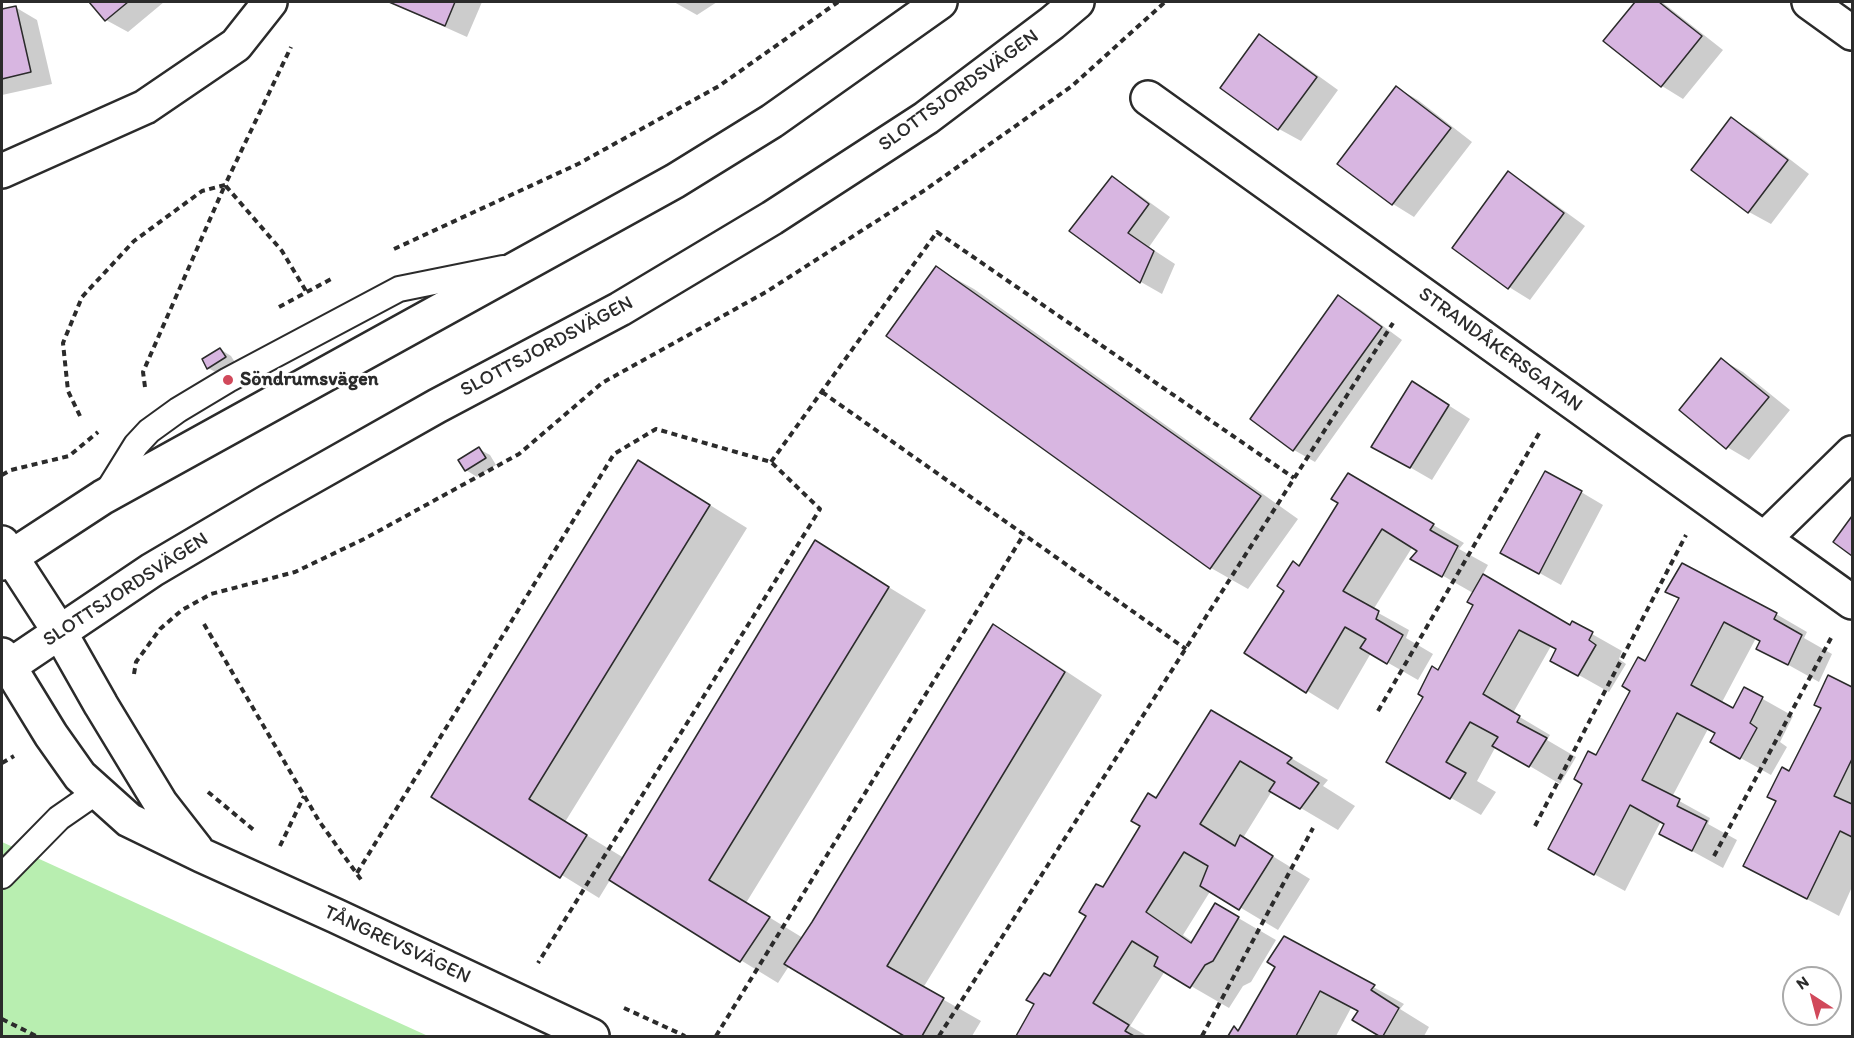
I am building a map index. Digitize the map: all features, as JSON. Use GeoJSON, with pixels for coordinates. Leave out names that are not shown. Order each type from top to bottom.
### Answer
{"type":"FeatureCollection","features":[{"type":"Feature","properties":{"kind":"street"},"geometry":{"type":"LineString","coordinates":[[2,171],[145,107],[236,45],[270,2]]}},
{"type":"Feature","properties":{"kind":"street"},"geometry":{"type":"LineString","coordinates":[[4,554],[675,181],[772,121],[940,2]]}},
{"type":"Feature","properties":{"kind":"street","name":"SLOTTSJORDSVÄGEN"},"geometry":{"type":"LineString","coordinates":[[4,664],[152,570],[269,501],[437,406],[620,309],[772,218],[926,118],[1077,2]]}},
{"type":"Feature","properties":{"kind":"street","name":"STRANDÅKERSGATAN"},"geometry":{"type":"LineString","coordinates":[[1148,98],[1852,602]]}},
{"type":"Feature","properties":{"kind":"street"},"geometry":{"type":"LineString","coordinates":[[1764,539],[1852,453]]}},
{"type":"Feature","properties":{"kind":"street","name":"TÅNGREVSVÄGEN"},"geometry":{"type":"LineString","coordinates":[[4,554],[59,631],[160,804],[201,855]]}},
{"type":"Feature","properties":{"kind":"street","name":"TÅNGREVSVÄGEN"},"geometry":{"type":"LineString","coordinates":[[4,664],[81,776],[129,820],[592,1036]]}},
{"type":"Feature","properties":{"kind":"lane"},"geometry":{"type":"LineString","coordinates":[[2,876],[59,818],[98,791]]}},
{"type":"Feature","properties":{"kind":"path"},"geometry":{"type":"LineString","coordinates":[[386,253],[578,164],[719,86],[838,2]]}},
{"type":"Feature","properties":{"kind":"path"},"geometry":{"type":"LineString","coordinates":[[101,705],[132,685],[136,662],[160,629],[182,610],[211,594],[296,572],[364,539],[519,454],[602,383],[766,292],[944,177],[1072,86],[1165,2]]}},
{"type":"Feature","properties":{"kind":"path"},"geometry":{"type":"LineString","coordinates":[[154,385],[145,391],[143,372],[225,185],[294,42]]}},
{"type":"Feature","properties":{"kind":"path"},"geometry":{"type":"LineString","coordinates":[[225,185],[282,251],[306,291]]}},
{"type":"Feature","properties":{"kind":"path"},"geometry":{"type":"LineString","coordinates":[[80,416],[69,391],[63,343],[82,297],[134,241],[202,191],[225,185]]}},
{"type":"Feature","properties":{"kind":"path"},"geometry":{"type":"LineString","coordinates":[[771,462],[937,232],[1294,478]]}},
{"type":"Feature","properties":{"kind":"path"},"geometry":{"type":"LineString","coordinates":[[277,308],[334,278]]}},
{"type":"Feature","properties":{"kind":"path"},"geometry":{"type":"LineString","coordinates":[[939,1036],[1396,317]]}},
{"type":"Feature","properties":{"kind":"path"},"geometry":{"type":"LineString","coordinates":[[822,392],[1186,649]]}},
{"type":"Feature","properties":{"kind":"path"},"geometry":{"type":"LineString","coordinates":[[1377,711],[1546,422]]}},
{"type":"Feature","properties":{"kind":"path"},"geometry":{"type":"LineString","coordinates":[[2,476],[11,470],[69,456],[103,428]]}},
{"type":"Feature","properties":{"kind":"path"},"geometry":{"type":"LineString","coordinates":[[357,873],[614,454],[656,429],[771,462],[820,509],[536,967]]}},
{"type":"Feature","properties":{"kind":"path"},"geometry":{"type":"LineString","coordinates":[[716,1036],[1024,534]]}},
{"type":"Feature","properties":{"kind":"path"},"geometry":{"type":"LineString","coordinates":[[1535,826],[1687,534]]}},
{"type":"Feature","properties":{"kind":"path"},"geometry":{"type":"LineString","coordinates":[[204,624],[319,821],[368,888],[358,884]]}},
{"type":"Feature","properties":{"kind":"path"},"geometry":{"type":"LineString","coordinates":[[1714,856],[1832,637]]}},
{"type":"Feature","properties":{"kind":"path"},"geometry":{"type":"LineString","coordinates":[[2,763],[51,735]]}},
{"type":"Feature","properties":{"kind":"path"},"geometry":{"type":"LineString","coordinates":[[204,789],[259,834]]}},
{"type":"Feature","properties":{"kind":"path"},"geometry":{"type":"LineString","coordinates":[[280,847],[304,796]]}},
{"type":"Feature","properties":{"kind":"path"},"geometry":{"type":"LineString","coordinates":[[1202,1036],[1313,828]]}},
{"type":"Feature","properties":{"kind":"path"},"geometry":{"type":"LineString","coordinates":[[274,844],[289,851]]}},
{"type":"Feature","properties":{"kind":"path"},"geometry":{"type":"LineString","coordinates":[[621,1007],[685,1036]]}},
{"type":"Feature","properties":{"kind":"path"},"geometry":{"type":"LineString","coordinates":[[2,1019],[36,1036]]}},
{"type":"Feature","properties":{"kind":"green space"},"geometry":{"type":"Polygon","coordinates":[[[2,842],[428,1036],[2,1036],[2,842]]]}},
{"type":"Feature","properties":{"kind":"building"},"geometry":{"type":"Polygon","coordinates":[[[89,2],[128,2],[105,21],[89,2]]]}},
{"type":"Feature","properties":{"kind":"building"},"geometry":{"type":"Polygon","coordinates":[[[389,2],[455,2],[445,26],[389,2]]]}},
{"type":"Feature","properties":{"kind":"building"},"geometry":{"type":"Polygon","coordinates":[[[1635,2],[1659,2],[1702,36],[1661,87],[1603,41],[1635,2]]]}},
{"type":"Feature","properties":{"kind":"building"},"geometry":{"type":"Polygon","coordinates":[[[16,6],[31,72],[2,79],[2,9],[16,6]]]}},
{"type":"Feature","properties":{"kind":"building"},"geometry":{"type":"Polygon","coordinates":[[[1259,34],[1317,77],[1278,130],[1220,88],[1259,34]]]}},
{"type":"Feature","properties":{"kind":"building"},"geometry":{"type":"Polygon","coordinates":[[[1396,86],[1451,128],[1392,205],[1337,164],[1396,86]]]}},
{"type":"Feature","properties":{"kind":"building"},"geometry":{"type":"Polygon","coordinates":[[[1731,117],[1788,160],[1748,213],[1691,170],[1731,117]]]}},
{"type":"Feature","properties":{"kind":"building"},"geometry":{"type":"Polygon","coordinates":[[[1508,171],[1564,213],[1508,289],[1452,248],[1508,171]]]}},
{"type":"Feature","properties":{"kind":"building"},"geometry":{"type":"Polygon","coordinates":[[[1112,176],[1149,204],[1128,233],[1154,251],[1140,283],[1069,231],[1112,176]]]}},
{"type":"Feature","properties":{"kind":"building"},"geometry":{"type":"Polygon","coordinates":[[[936,266],[1261,496],[1210,569],[886,336],[936,266]]]}},
{"type":"Feature","properties":{"kind":"building"},"geometry":{"type":"Polygon","coordinates":[[[1338,295],[1382,327],[1293,451],[1250,419],[1338,295]]]}},
{"type":"Feature","properties":{"kind":"building"},"geometry":{"type":"Polygon","coordinates":[[[220,348],[226,357],[207,369],[202,359],[220,348]]]}},
{"type":"Feature","properties":{"kind":"building"},"geometry":{"type":"Polygon","coordinates":[[[1721,358],[1769,397],[1726,449],[1679,410],[1721,358]]]}},
{"type":"Feature","properties":{"kind":"building"},"geometry":{"type":"Polygon","coordinates":[[[1412,381],[1449,405],[1410,468],[1371,447],[1412,381]]]}},
{"type":"Feature","properties":{"kind":"building"},"geometry":{"type":"Polygon","coordinates":[[[479,447],[486,458],[465,471],[458,460],[479,447]]]}},
{"type":"Feature","properties":{"kind":"building"},"geometry":{"type":"Polygon","coordinates":[[[638,460],[710,505],[529,799],[587,835],[560,878],[431,797],[638,460]]]}},
{"type":"Feature","properties":{"kind":"building"},"geometry":{"type":"Polygon","coordinates":[[[1545,471],[1582,491],[1539,574],[1500,553],[1545,471]]]}},
{"type":"Feature","properties":{"kind":"building"},"geometry":{"type":"Polygon","coordinates":[[[1348,473],[1434,524],[1430,530],[1458,546],[1442,577],[1410,559],[1417,551],[1382,529],[1343,591],[1379,611],[1376,619],[1403,635],[1387,664],[1360,648],[1366,639],[1345,627],[1306,693],[1244,653],[1284,591],[1277,586],[1293,561],[1299,566],[1338,503],[1331,499],[1348,473]]]}},
{"type":"Feature","properties":{"kind":"building"},"geometry":{"type":"Polygon","coordinates":[[[1852,516],[1852,556],[1833,542],[1852,516]]]}},
{"type":"Feature","properties":{"kind":"building"},"geometry":{"type":"Polygon","coordinates":[[[815,540],[889,587],[709,880],[770,917],[740,962],[609,880],[815,540]]]}},
{"type":"Feature","properties":{"kind":"building"},"geometry":{"type":"Polygon","coordinates":[[[1682,563],[1777,613],[1774,619],[1802,635],[1788,665],[1756,649],[1760,641],[1724,622],[1691,685],[1733,708],[1744,687],[1763,697],[1750,723],[1757,728],[1740,759],[1710,742],[1715,733],[1677,713],[1642,780],[1680,799],[1677,806],[1707,821],[1692,851],[1659,834],[1664,824],[1630,805],[1594,875],[1548,849],[1582,784],[1574,779],[1588,751],[1596,755],[1630,691],[1622,686],[1638,657],[1645,661],[1679,598],[1665,592],[1682,563]]]}},
{"type":"Feature","properties":{"kind":"building"},"geometry":{"type":"Polygon","coordinates":[[[1483,574],[1570,625],[1572,621],[1593,632],[1589,640],[1596,645],[1578,676],[1550,661],[1556,649],[1519,630],[1483,694],[1520,716],[1517,722],[1547,738],[1529,767],[1492,746],[1498,737],[1470,722],[1446,762],[1466,773],[1450,799],[1386,762],[1423,697],[1418,694],[1432,666],[1438,670],[1473,605],[1467,602],[1483,574]]]}},
{"type":"Feature","properties":{"kind":"building"},"geometry":{"type":"Polygon","coordinates":[[[993,624],[1065,672],[887,966],[944,998],[922,1036],[904,1036],[784,964],[812,922],[993,624]]]}},
{"type":"Feature","properties":{"kind":"building"},"geometry":{"type":"Polygon","coordinates":[[[1828,675],[1852,687],[1852,759],[1834,796],[1852,804],[1852,837],[1840,831],[1807,899],[1743,866],[1776,801],[1767,797],[1782,767],[1789,771],[1821,708],[1814,705],[1828,675]]]}},
{"type":"Feature","properties":{"kind":"building"},"geometry":{"type":"Polygon","coordinates":[[[1211,710],[1292,758],[1287,763],[1319,783],[1300,809],[1269,791],[1275,782],[1240,761],[1200,824],[1235,846],[1240,835],[1273,856],[1239,910],[1200,886],[1208,866],[1184,852],[1146,912],[1191,943],[1215,903],[1239,917],[1213,961],[1205,965],[1190,988],[1154,966],[1158,957],[1132,941],[1093,1003],[1129,1025],[1125,1031],[1134,1036],[1016,1036],[1034,1004],[1026,1000],[1044,973],[1050,976],[1086,916],[1079,912],[1096,884],[1103,887],[1140,826],[1131,821],[1148,793],[1156,798],[1211,710]]]}},
{"type":"Feature","properties":{"kind":"building"},"geometry":{"type":"Polygon","coordinates":[[[1284,936],[1375,985],[1371,990],[1399,1008],[1383,1036],[1379,1036],[1352,1020],[1358,1011],[1320,991],[1296,1036],[1228,1036],[1234,1026],[1238,1031],[1275,967],[1267,962],[1284,936]]]}},
{"type":"Feature","properties":{"kind":"place","name":"Söndrumsvägen"},"geometry":{"type":"Point","coordinates":[228,380]}}]}
